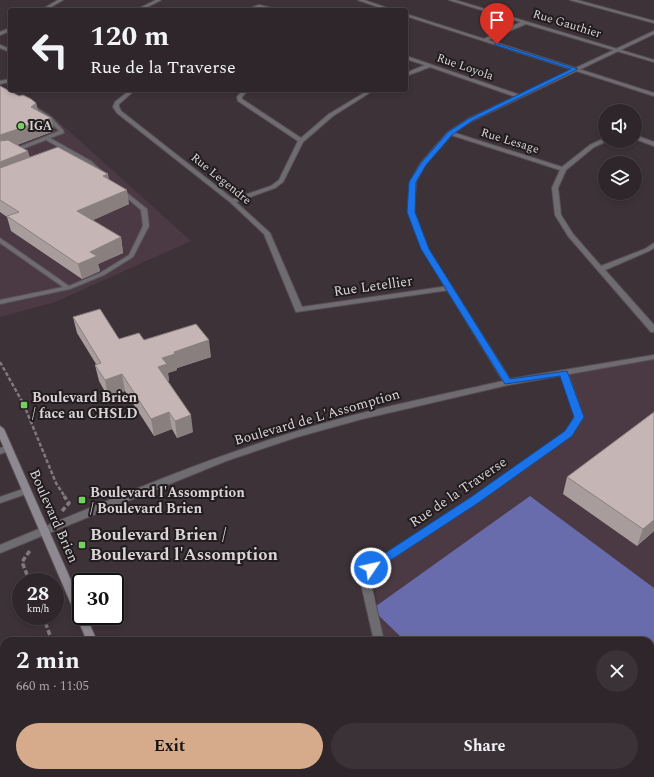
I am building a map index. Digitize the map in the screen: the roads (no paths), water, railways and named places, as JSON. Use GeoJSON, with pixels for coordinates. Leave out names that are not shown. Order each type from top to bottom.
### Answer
{"type":"FeatureCollection","features":[{"type":"Feature","properties":{"kind":"main road","name":"Boulevard Brien"},"geometry":{"type":"LineString","coordinates":[[0,429],[4,450],[26,491],[55,552],[72,594]]}},
{"type":"Feature","properties":{"kind":"main road","name":"Boulevard Brien"},"geometry":{"type":"LineString","coordinates":[[85,625],[90,637]]}},
{"type":"Feature","properties":{"kind":"street"},"geometry":{"type":"LineString","coordinates":[[47,8],[61,0]]}},
{"type":"Feature","properties":{"kind":"street"},"geometry":{"type":"LineString","coordinates":[[142,8],[159,0]]}},
{"type":"Feature","properties":{"kind":"street"},"geometry":{"type":"LineString","coordinates":[[360,0],[385,8]]}},
{"type":"Feature","properties":{"kind":"street","name":"Rue Gauthier"},"geometry":{"type":"LineString","coordinates":[[451,0],[654,60]]}},
{"type":"Feature","properties":{"kind":"street"},"geometry":{"type":"LineString","coordinates":[[572,0],[654,22]]}},
{"type":"Feature","properties":{"kind":"street"},"geometry":{"type":"LineString","coordinates":[[252,8],[259,6],[268,8]]}},
{"type":"Feature","properties":{"kind":"street"},"geometry":{"type":"LineString","coordinates":[[408,16],[654,95]]}},
{"type":"Feature","properties":{"kind":"street"},"geometry":{"type":"LineString","coordinates":[[484,40],[526,22]]}},
{"type":"Feature","properties":{"kind":"street"},"geometry":{"type":"LineString","coordinates":[[508,382],[425,249],[411,212],[413,182],[427,158],[450,133],[470,120],[654,32]]}},
{"type":"Feature","properties":{"kind":"street","name":"Rue Loyola"},"geometry":{"type":"LineString","coordinates":[[408,58],[518,96]]}},
{"type":"Feature","properties":{"kind":"street"},"geometry":{"type":"LineString","coordinates":[[408,74],[430,65]]}},
{"type":"Feature","properties":{"kind":"street","name":"Rue Legendre"},"geometry":{"type":"LineString","coordinates":[[131,92],[117,103],[116,107],[119,112],[232,202],[267,233],[300,310]]}},
{"type":"Feature","properties":{"kind":"street"},"geometry":{"type":"LineString","coordinates":[[244,92],[239,97],[240,100],[301,141]]}},
{"type":"Feature","properties":{"kind":"street"},"geometry":{"type":"LineString","coordinates":[[232,202],[273,187],[281,181],[301,141],[331,114],[369,92]]}},
{"type":"Feature","properties":{"kind":"street","name":"Rue Lesage"},"geometry":{"type":"LineString","coordinates":[[450,133],[563,169]]}},
{"type":"Feature","properties":{"kind":"street"},"geometry":{"type":"LineString","coordinates":[[642,140],[654,144]]}},
{"type":"Feature","properties":{"kind":"street"},"geometry":{"type":"LineString","coordinates":[[598,143],[592,146],[563,169],[554,188],[558,215],[570,235],[654,330]]}},
{"type":"Feature","properties":{"kind":"street"},"geometry":{"type":"LineString","coordinates":[[600,269],[647,250],[654,245]]}},
{"type":"Feature","properties":{"kind":"street","name":"Rue Letellier"},"geometry":{"type":"LineString","coordinates":[[300,310],[449,288]]}},
{"type":"Feature","properties":{"kind":"street","name":"Boulevard de L'Assomption"},"geometry":{"type":"LineString","coordinates":[[0,549],[223,459],[294,435],[362,416],[508,382],[654,357]]}},
{"type":"Feature","properties":{"kind":"street","name":"Rue de la Traverse"},"geometry":{"type":"LineString","coordinates":[[378,637],[366,584],[371,568],[475,500],[568,434],[579,417],[564,373]]}},
{"type":"Feature","properties":{"kind":"lane"},"geometry":{"type":"LineString","coordinates":[[0,153],[15,150],[62,132],[62,130],[49,118],[24,103]]}},
{"type":"Feature","properties":{"kind":"lane"},"geometry":{"type":"LineString","coordinates":[[46,138],[89,162],[108,178]]}},
{"type":"Feature","properties":{"kind":"lane"},"geometry":{"type":"LineString","coordinates":[[66,156],[72,153]]}},
{"type":"Feature","properties":{"kind":"lane"},"geometry":{"type":"LineString","coordinates":[[0,302],[68,288],[102,274],[131,256],[146,226],[144,209],[114,183]]}},
{"type":"Feature","properties":{"kind":"lane"},"geometry":{"type":"LineString","coordinates":[[0,240],[68,288]]}},
{"type":"Feature","properties":{"kind":"lane"},"geometry":{"type":"LineString","coordinates":[[0,500],[26,491]]}},
{"type":"Feature","properties":{"kind":"water"},"geometry":{"type":"Polygon","coordinates":[[[530,496],[654,588],[654,637],[401,637],[372,609],[530,496]]]}},
{"type":"Feature","properties":{"kind":"place","name":"IGA"},"geometry":{"type":"Point","coordinates":[21,126]}},
{"type":"Feature","properties":{"kind":"place","name":"Boulevard Brien / face au CHSLD"},"geometry":{"type":"Point","coordinates":[24,405]}},
{"type":"Feature","properties":{"kind":"place","name":"Boulevard l'Assomption / Boulevard Brien"},"geometry":{"type":"Point","coordinates":[82,500]}},
{"type":"Feature","properties":{"kind":"place","name":"Boulevard Brien / Boulevard l'Assomption"},"geometry":{"type":"Point","coordinates":[82,545]}}]}
